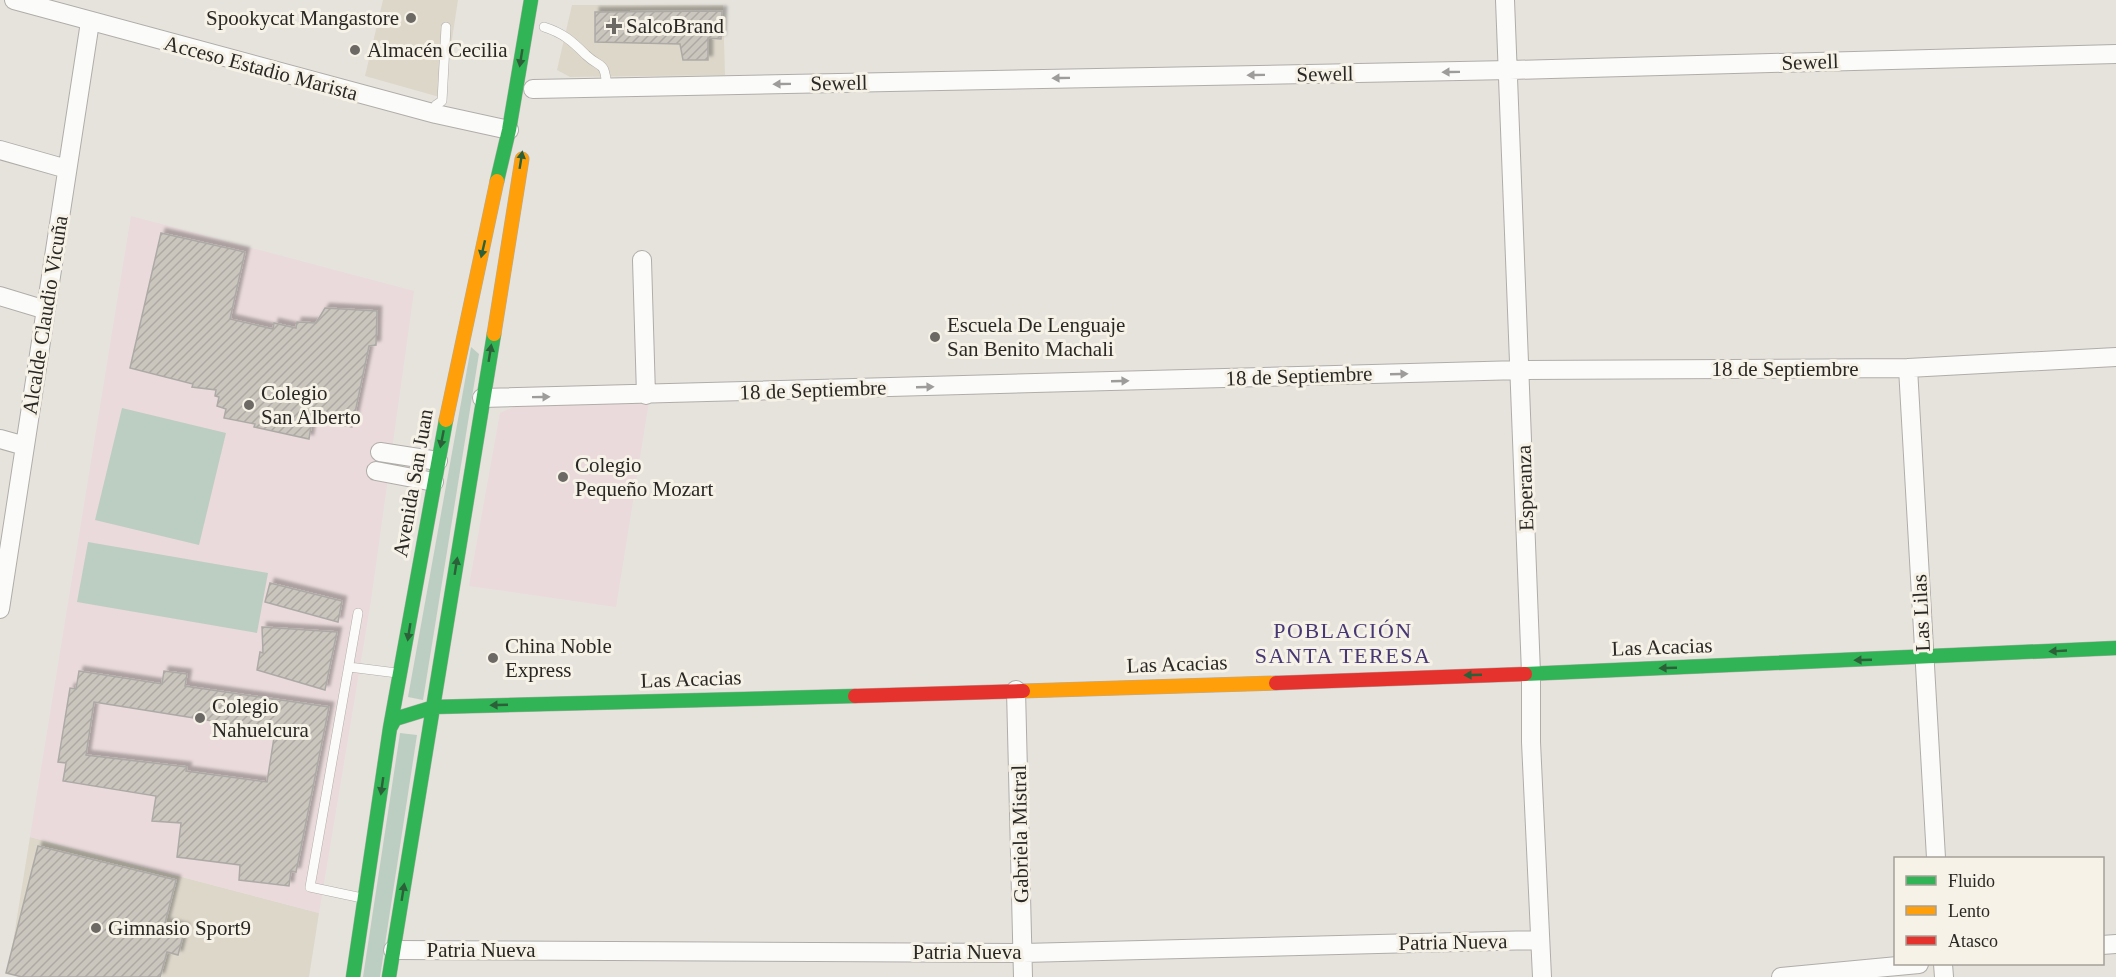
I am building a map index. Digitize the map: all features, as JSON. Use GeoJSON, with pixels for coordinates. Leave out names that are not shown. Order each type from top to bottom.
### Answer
{"type":"FeatureCollection","features":[{"type":"Feature","properties":{"kind":"main road","name":"Avenida San Juan"},"geometry":{"type":"LineString","coordinates":[[353,977],[390,728],[402,674],[434,482],[467,315],[509,130],[531,0]]}},
{"type":"Feature","properties":{"kind":"main road"},"geometry":{"type":"LineString","coordinates":[[543,32],[547,9]]}},
{"type":"Feature","properties":{"kind":"main road"},"geometry":{"type":"LineString","coordinates":[[389,977],[524,147]]}},
{"type":"Feature","properties":{"kind":"main road"},"geometry":{"type":"LineString","coordinates":[[467,315],[482,315],[495,322]]}},
{"type":"Feature","properties":{"kind":"main road","name":"Las Acacias"},"geometry":{"type":"LineString","coordinates":[[390,728],[395,719],[434,707],[1531,673],[2116,648]]}},
{"type":"Feature","properties":{"kind":"street","name":"Acceso Estadio Marista"},"geometry":{"type":"LineString","coordinates":[[14,0],[436,114],[509,130]]}},
{"type":"Feature","properties":{"kind":"street","name":"Esperanza"},"geometry":{"type":"LineString","coordinates":[[1505,0],[1510,70],[1531,673],[1531,742],[1542,977]]}},
{"type":"Feature","properties":{"kind":"street","name":"Alcalde Claudio Vicuña"},"geometry":{"type":"LineString","coordinates":[[0,609],[3,568],[25,446],[90,22]]}},
{"type":"Feature","properties":{"kind":"street","name":"Sewell"},"geometry":{"type":"LineString","coordinates":[[533,89],[1510,70],[2116,54]]}},
{"type":"Feature","properties":{"kind":"street"},"geometry":{"type":"LineString","coordinates":[[0,150],[67,169]]}},
{"type":"Feature","properties":{"kind":"street"},"geometry":{"type":"LineString","coordinates":[[642,260],[646,394]]}},
{"type":"Feature","properties":{"kind":"street"},"geometry":{"type":"LineString","coordinates":[[0,296],[46,310]]}},
{"type":"Feature","properties":{"kind":"street","name":"18 de Septiembre"},"geometry":{"type":"LineString","coordinates":[[483,398],[1521,370],[1908,368],[2116,357]]}},
{"type":"Feature","properties":{"kind":"street","name":"Las Lilas"},"geometry":{"type":"LineString","coordinates":[[1908,368],[1936,857]]}},
{"type":"Feature","properties":{"kind":"street"},"geometry":{"type":"LineString","coordinates":[[0,439],[25,446]]}},
{"type":"Feature","properties":{"kind":"street"},"geometry":{"type":"LineString","coordinates":[[380,452],[438,461]]}},
{"type":"Feature","properties":{"kind":"street"},"geometry":{"type":"LineString","coordinates":[[376,471],[434,482]]}},
{"type":"Feature","properties":{"kind":"street","name":"Gabriela Mistral"},"geometry":{"type":"LineString","coordinates":[[1016,690],[1023,977]]}},
{"type":"Feature","properties":{"kind":"street","name":"Patria Nueva"},"geometry":{"type":"LineString","coordinates":[[393,950],[1023,953],[1540,940]]}},
{"type":"Feature","properties":{"kind":"street"},"geometry":{"type":"LineString","coordinates":[[1781,977],[1898,965]]}},
{"type":"Feature","properties":{"kind":"lane"},"geometry":{"type":"LineString","coordinates":[[436,114],[435,105],[442,101],[446,27]]}},
{"type":"Feature","properties":{"kind":"lane"},"geometry":{"type":"LineString","coordinates":[[543,32],[567,36],[587,56],[597,61],[606,71],[607,87]]}},
{"type":"Feature","properties":{"kind":"lane"},"geometry":{"type":"LineString","coordinates":[[358,613],[310,887],[364,898]]}},
{"type":"Feature","properties":{"kind":"lane"},"geometry":{"type":"LineString","coordinates":[[349,667],[402,674]]}},
{"type":"Feature","properties":{"kind":"shaded area"},"geometry":{"type":"Polygon","coordinates":[[[383,0],[458,0],[443,98],[365,76],[383,0]]]}},
{"type":"Feature","properties":{"kind":"shaded area"},"geometry":{"type":"Polygon","coordinates":[[[572,5],[723,5],[725,75],[570,77],[557,70],[572,5]]]}},
{"type":"Feature","properties":{"kind":"shaded area"},"geometry":{"type":"Polygon","coordinates":[[[131,216],[414,291],[371,600],[319,913],[30,837],[131,216]]]}},
{"type":"Feature","properties":{"kind":"shaded area","name":"Colegio Pequeño Mozart"},"geometry":{"type":"Polygon","coordinates":[[[649,401],[616,607],[469,586],[500,413],[520,404],[649,401]]]}},
{"type":"Feature","properties":{"kind":"shaded area"},"geometry":{"type":"Polygon","coordinates":[[[30,837],[319,913],[309,977],[23,977],[8,973],[30,837]]]}},
{"type":"Feature","properties":{"kind":"green space"},"geometry":{"type":"Polygon","coordinates":[[[471,347],[479,354],[423,700],[408,697],[471,347]]]}},
{"type":"Feature","properties":{"kind":"green space"},"geometry":{"type":"Polygon","coordinates":[[[122,408],[226,433],[199,545],[95,520],[122,408]]]}},
{"type":"Feature","properties":{"kind":"green space"},"geometry":{"type":"Polygon","coordinates":[[[88,542],[268,573],[257,633],[77,602],[88,542]]]}},
{"type":"Feature","properties":{"kind":"green space"},"geometry":{"type":"Polygon","coordinates":[[[400,733],[417,735],[380,977],[363,977],[400,733]]]}},
{"type":"Feature","properties":{"kind":"building"},"geometry":{"type":"Polygon","coordinates":[[[722,11],[721,39],[708,38],[708,60],[683,60],[680,44],[595,42],[595,12],[722,11]]]}},
{"type":"Feature","properties":{"kind":"building"},"geometry":{"type":"Polygon","coordinates":[[[161,233],[245,252],[230,319],[273,329],[274,323],[296,328],[297,322],[316,323],[325,308],[377,311],[376,345],[369,346],[352,427],[312,420],[309,439],[254,427],[255,424],[224,418],[226,409],[217,406],[219,397],[215,396],[216,390],[192,387],[193,384],[130,368],[161,233]]]}},
{"type":"Feature","properties":{"kind":"building"},"geometry":{"type":"Polygon","coordinates":[[[270,583],[342,601],[338,622],[265,602],[270,583]]]}},
{"type":"Feature","properties":{"kind":"building"},"geometry":{"type":"Polygon","coordinates":[[[262,627],[337,632],[325,690],[257,670],[260,652],[263,653],[262,627]]]}},
{"type":"Feature","properties":{"kind":"building"},"geometry":{"type":"Polygon","coordinates":[[[79,671],[162,684],[164,671],[187,674],[185,686],[329,707],[296,872],[291,871],[289,886],[239,880],[240,865],[177,857],[181,823],[152,821],[156,796],[63,781],[66,763],[58,762],[70,688],[76,689],[79,671]],[[94,702],[86,755],[187,767],[186,771],[267,782],[275,731],[94,702]]]}},
{"type":"Feature","properties":{"kind":"building"},"geometry":{"type":"Polygon","coordinates":[[[38,846],[176,880],[165,923],[185,928],[178,955],[167,952],[160,977],[22,977],[6,973],[38,846]]]}},
{"type":"Feature","properties":{"kind":"traffic: fast"},"geometry":{"type":"LineString","coordinates":[[497,181],[509,130],[531,0]]}},
{"type":"Feature","properties":{"kind":"traffic: fast"},"geometry":{"type":"LineString","coordinates":[[389,977],[494,334]]}},
{"type":"Feature","properties":{"kind":"traffic: fast"},"geometry":{"type":"LineString","coordinates":[[353,977],[390,728],[446,420]]}},
{"type":"Feature","properties":{"kind":"traffic: fast"},"geometry":{"type":"LineString","coordinates":[[1525,674],[2116,648]]}},
{"type":"Feature","properties":{"kind":"traffic: fast"},"geometry":{"type":"LineString","coordinates":[[390,728],[395,719],[434,707],[855,696]]}},
{"type":"Feature","properties":{"kind":"traffic: slow"},"geometry":{"type":"LineString","coordinates":[[494,334],[522,159]]}},
{"type":"Feature","properties":{"kind":"traffic: slow"},"geometry":{"type":"LineString","coordinates":[[446,420],[497,181]]}},
{"type":"Feature","properties":{"kind":"traffic: slow"},"geometry":{"type":"LineString","coordinates":[[1023,691],[1276,683]]}},
{"type":"Feature","properties":{"kind":"traffic: jam"},"geometry":{"type":"LineString","coordinates":[[1276,683],[1525,674]]}},
{"type":"Feature","properties":{"kind":"traffic: jam"},"geometry":{"type":"LineString","coordinates":[[855,696],[1023,691]]}},
{"type":"Feature","properties":{"kind":"place","name":"Spookycat Mangastore"},"geometry":{"type":"Point","coordinates":[411,18]}},
{"type":"Feature","properties":{"kind":"place","name":"SalcoBrand"},"geometry":{"type":"Point","coordinates":[614,26]}},
{"type":"Feature","properties":{"kind":"place","name":"Almacén Cecilia"},"geometry":{"type":"Point","coordinates":[355,50]}},
{"type":"Feature","properties":{"kind":"place","name":"Escuela De Lenguaje San Benito Machali"},"geometry":{"type":"Point","coordinates":[935,337]}},
{"type":"Feature","properties":{"kind":"place","name":"Colegio San Alberto"},"geometry":{"type":"Point","coordinates":[249,405]}},
{"type":"Feature","properties":{"kind":"place","name":"Colegio Pequeño Mozart"},"geometry":{"type":"Point","coordinates":[563,477]}},
{"type":"Feature","properties":{"kind":"place","name":"China Noble Express"},"geometry":{"type":"Point","coordinates":[493,658]}},
{"type":"Feature","properties":{"kind":"place","name":"Colegio Nahuelcura"},"geometry":{"type":"Point","coordinates":[200,718]}},
{"type":"Feature","properties":{"kind":"place","name":"Gimnasio Sport9"},"geometry":{"type":"Point","coordinates":[96,928]}},
{"type":"Feature","properties":{"kind":"district","name":"POBLACIÓN SANTA TERESA"},"geometry":{"type":"Point","coordinates":[1343,642]}}]}
